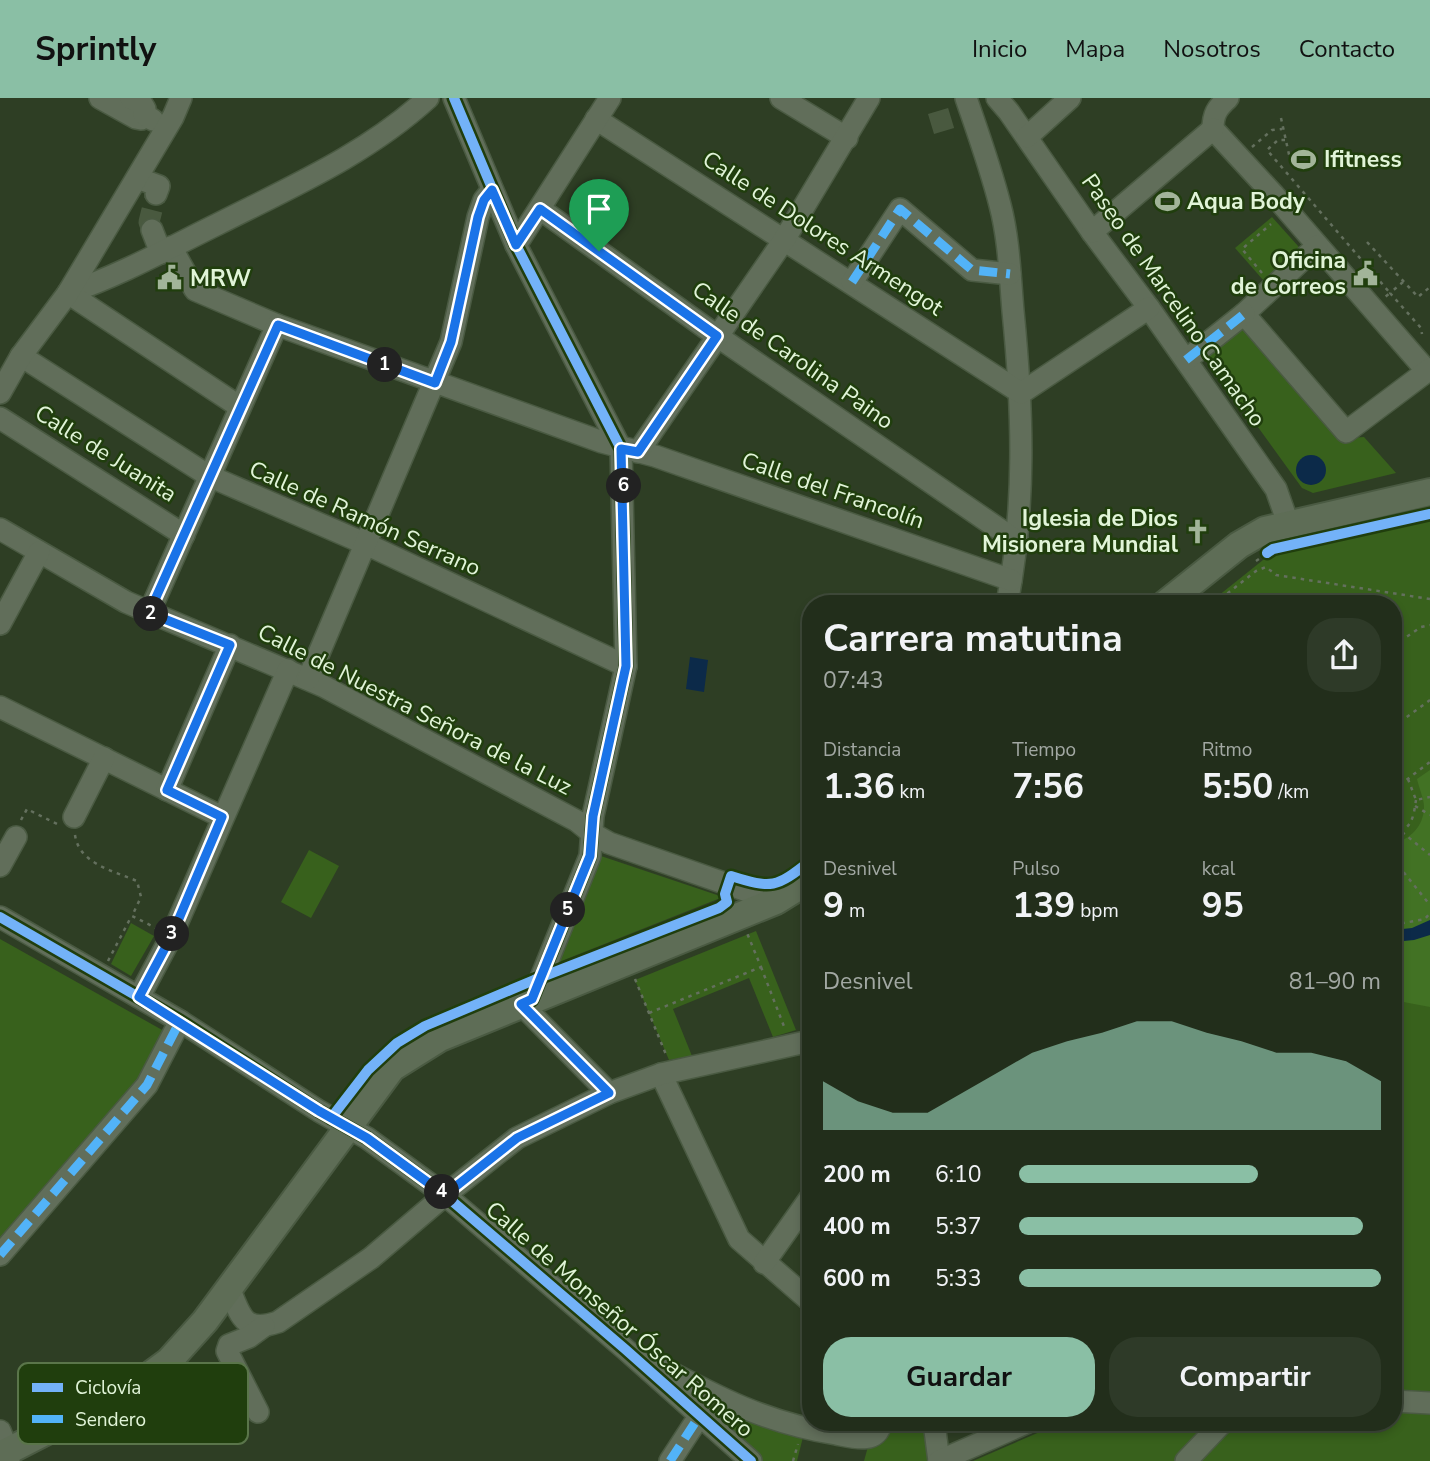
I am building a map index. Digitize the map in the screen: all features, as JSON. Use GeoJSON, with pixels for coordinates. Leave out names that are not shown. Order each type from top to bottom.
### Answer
{"type":"FeatureCollection","features":[{"type":"Feature","properties":{"kind":"main road"},"geometry":{"type":"LineString","coordinates":[[1176,595],[1250,537],[1265,530],[1430,492]]}},
{"type":"Feature","properties":{"kind":"main road"},"geometry":{"type":"LineString","coordinates":[[166,1363],[194,1335],[392,1068],[440,1038],[776,901],[802,885]]}},
{"type":"Feature","properties":{"kind":"street"},"geometry":{"type":"LineString","coordinates":[[100,98],[141,119],[137,106]]}},
{"type":"Feature","properties":{"kind":"street"},"geometry":{"type":"LineString","coordinates":[[0,393],[21,356],[68,293],[166,129],[181,98]]}},
{"type":"Feature","properties":{"kind":"street"},"geometry":{"type":"LineString","coordinates":[[68,293],[125,271],[337,164],[383,134],[428,98]]}},
{"type":"Feature","properties":{"kind":"street"},"geometry":{"type":"LineString","coordinates":[[454,98],[516,245],[630,450],[626,666],[593,816],[590,856],[526,1002],[609,1093]]}},
{"type":"Feature","properties":{"kind":"street"},"geometry":{"type":"LineString","coordinates":[[516,245],[610,98]]}},
{"type":"Feature","properties":{"kind":"street"},"geometry":{"type":"LineString","coordinates":[[781,98],[847,138]]}},
{"type":"Feature","properties":{"kind":"street"},"geometry":{"type":"LineString","coordinates":[[630,450],[717,336],[784,240],[869,98]]}},
{"type":"Feature","properties":{"kind":"street"},"geometry":{"type":"LineString","coordinates":[[966,98],[1000,207],[1010,274],[1021,393],[1018,542],[1008,595]]}},
{"type":"Feature","properties":{"kind":"street"},"geometry":{"type":"LineString","coordinates":[[1027,137],[1070,98]]}},
{"type":"Feature","properties":{"kind":"street","name":"Paseo de Marcelino Camacho"},"geometry":{"type":"LineString","coordinates":[[1006,101],[1027,137],[1092,232],[1149,308],[1276,489],[1288,523]]}},
{"type":"Feature","properties":{"kind":"street"},"geometry":{"type":"LineString","coordinates":[[137,106],[166,129]]}},
{"type":"Feature","properties":{"kind":"street"},"geometry":{"type":"LineString","coordinates":[[1092,232],[1219,112],[1273,194],[1428,370],[1346,432],[1244,314]]}},
{"type":"Feature","properties":{"kind":"street","name":"Calle de Dolores Armengot"},"geometry":{"type":"LineString","coordinates":[[596,119],[1021,393]]}},
{"type":"Feature","properties":{"kind":"street"},"geometry":{"type":"LineString","coordinates":[[137,178],[159,186],[156,194]]}},
{"type":"Feature","properties":{"kind":"street"},"geometry":{"type":"LineString","coordinates":[[139,997],[172,935],[222,817],[366,544],[451,342],[478,217],[484,200],[492,190]]}},
{"type":"Feature","properties":{"kind":"street","name":"Calle de Carolina Paino"},"geometry":{"type":"LineString","coordinates":[[540,209],[717,336],[1018,542]]}},
{"type":"Feature","properties":{"kind":"street"},"geometry":{"type":"LineString","coordinates":[[852,282],[900,209],[972,270],[1010,274]]}},
{"type":"Feature","properties":{"kind":"street","name":"Calle del Francolín"},"geometry":{"type":"LineString","coordinates":[[152,230],[195,290],[278,325],[435,383],[630,450],[655,456],[1011,580]]}},
{"type":"Feature","properties":{"kind":"street"},"geometry":{"type":"LineString","coordinates":[[102,236],[110,260],[125,271]]}},
{"type":"Feature","properties":{"kind":"street"},"geometry":{"type":"LineString","coordinates":[[1186,360],[1244,314],[1317,246]]}},
{"type":"Feature","properties":{"kind":"street"},"geometry":{"type":"LineString","coordinates":[[68,293],[240,407]]}},
{"type":"Feature","properties":{"kind":"street"},"geometry":{"type":"LineString","coordinates":[[1021,393],[1149,308]]}},
{"type":"Feature","properties":{"kind":"street"},"geometry":{"type":"LineString","coordinates":[[149,613],[278,325]]}},
{"type":"Feature","properties":{"kind":"street"},"geometry":{"type":"LineString","coordinates":[[0,373],[21,356]]}},
{"type":"Feature","properties":{"kind":"street","name":"Calle de Ramón Serrano"},"geometry":{"type":"LineString","coordinates":[[21,356],[209,476],[366,544],[626,666]]}},
{"type":"Feature","properties":{"kind":"street","name":"Calle de Juanita"},"geometry":{"type":"LineString","coordinates":[[0,418],[184,534]]}},
{"type":"Feature","properties":{"kind":"street","name":"Calle de Nuestra Señora de la Luz"},"geometry":{"type":"LineString","coordinates":[[0,529],[149,613],[298,674],[578,821],[609,843],[776,901]]}},
{"type":"Feature","properties":{"kind":"street"},"geometry":{"type":"LineString","coordinates":[[0,624],[39,552]]}},
{"type":"Feature","properties":{"kind":"street"},"geometry":{"type":"LineString","coordinates":[[167,790],[230,645]]}},
{"type":"Feature","properties":{"kind":"street"},"geometry":{"type":"LineString","coordinates":[[0,707],[222,817]]}},
{"type":"Feature","properties":{"kind":"street"},"geometry":{"type":"LineString","coordinates":[[71,826],[104,758]]}},
{"type":"Feature","properties":{"kind":"street"},"geometry":{"type":"LineString","coordinates":[[0,866],[17,831]]}},
{"type":"Feature","properties":{"kind":"street","name":"Calle de Monseñor Óscar Romero"},"geometry":{"type":"LineString","coordinates":[[0,917],[180,1021],[346,1128],[367,1138],[445,1195],[751,1461]]}},
{"type":"Feature","properties":{"kind":"street"},"geometry":{"type":"LineString","coordinates":[[0,1255],[147,1085],[180,1021]]}},
{"type":"Feature","properties":{"kind":"street"},"geometry":{"type":"LineString","coordinates":[[229,1287],[241,1317],[250,1325],[264,1326],[278,1322],[371,1258],[517,1138],[665,1068],[802,1042]]}},
{"type":"Feature","properties":{"kind":"street"},"geometry":{"type":"LineString","coordinates":[[665,1068],[739,1239],[802,1294]]}},
{"type":"Feature","properties":{"kind":"street"},"geometry":{"type":"LineString","coordinates":[[764,1263],[802,1209]]}},
{"type":"Feature","properties":{"kind":"street"},"geometry":{"type":"LineString","coordinates":[[234,1363],[227,1350],[229,1345],[249,1337],[264,1326]]}},
{"type":"Feature","properties":{"kind":"street","name":"Calle de Monseñor Óscar Romero"},"geometry":{"type":"LineString","coordinates":[[625,1349],[715,1396],[756,1414],[802,1429]]}},
{"type":"Feature","properties":{"kind":"street"},"geometry":{"type":"LineString","coordinates":[[248,1392],[258,1412]]}},
{"type":"Feature","properties":{"kind":"street"},"geometry":{"type":"LineString","coordinates":[[1402,1401],[1430,1403]]}},
{"type":"Feature","properties":{"kind":"street"},"geometry":{"type":"LineString","coordinates":[[670,1461],[700,1415]]}},
{"type":"Feature","properties":{"kind":"street","name":"Calle de Monseñor Óscar Romero"},"geometry":{"type":"LineString","coordinates":[[816,1431],[861,1438],[873,1431]]}},
{"type":"Feature","properties":{"kind":"street"},"geometry":{"type":"LineString","coordinates":[[935,1431],[939,1461],[1008,1431]]}},
{"type":"Feature","properties":{"kind":"street"},"geometry":{"type":"LineString","coordinates":[[1186,1461],[1214,1431]]}},
{"type":"Feature","properties":{"kind":"path"},"geometry":{"type":"LineString","coordinates":[[1281,118],[1290,159]]}},
{"type":"Feature","properties":{"kind":"path"},"geometry":{"type":"LineString","coordinates":[[1246,152],[1272,130],[1282,129]]}},
{"type":"Feature","properties":{"kind":"path"},"geometry":{"type":"LineString","coordinates":[[1284,140],[1278,140],[1267,150],[1421,328],[1422,334]]}},
{"type":"Feature","properties":{"kind":"path"},"geometry":{"type":"LineString","coordinates":[[1263,274],[1242,249],[1271,224]]}},
{"type":"Feature","properties":{"kind":"path"},"geometry":{"type":"LineString","coordinates":[[1367,242],[1418,297],[1430,287]]}},
{"type":"Feature","properties":{"kind":"path"},"geometry":{"type":"LineString","coordinates":[[1386,298],[1404,282]]}},
{"type":"Feature","properties":{"kind":"path"},"geometry":{"type":"LineString","coordinates":[[1211,595],[1270,551]]}},
{"type":"Feature","properties":{"kind":"path"},"geometry":{"type":"LineString","coordinates":[[1225,595],[1266,566],[1276,575],[1430,599]]}},
{"type":"Feature","properties":{"kind":"path"},"geometry":{"type":"LineString","coordinates":[[1402,640],[1421,627],[1430,625]]}},
{"type":"Feature","properties":{"kind":"path"},"geometry":{"type":"LineString","coordinates":[[1402,720],[1430,700]]}},
{"type":"Feature","properties":{"kind":"path"},"geometry":{"type":"LineString","coordinates":[[1402,783],[1430,762]]}},
{"type":"Feature","properties":{"kind":"path"},"geometry":{"type":"LineString","coordinates":[[1408,779],[1416,800],[1413,821],[1402,832],[1430,855]]}},
{"type":"Feature","properties":{"kind":"path"},"geometry":{"type":"LineString","coordinates":[[1416,800],[1430,797]]}},
{"type":"Feature","properties":{"kind":"path"},"geometry":{"type":"LineString","coordinates":[[1415,806],[1430,815]]}},
{"type":"Feature","properties":{"kind":"path"},"geometry":{"type":"LineString","coordinates":[[17,831],[27,809],[71,826],[79,851],[90,860],[137,881],[141,897],[105,967]]}},
{"type":"Feature","properties":{"kind":"path"},"geometry":{"type":"LineString","coordinates":[[1402,870],[1430,905]]}},
{"type":"Feature","properties":{"kind":"path"},"geometry":{"type":"LineString","coordinates":[[1402,923],[1425,919],[1430,913]]}},
{"type":"Feature","properties":{"kind":"path"},"geometry":{"type":"LineString","coordinates":[[132,916],[158,929]]}},
{"type":"Feature","properties":{"kind":"path"},"geometry":{"type":"LineString","coordinates":[[746,931],[788,1037]]}},
{"type":"Feature","properties":{"kind":"path"},"geometry":{"type":"LineString","coordinates":[[649,1013],[761,967]]}},
{"type":"Feature","properties":{"kind":"path"},"geometry":{"type":"LineString","coordinates":[[634,975],[649,1013],[665,1068]]}},
{"type":"Feature","properties":{"kind":"path"},"geometry":{"type":"LineString","coordinates":[[793,1461],[798,1442]]}},
{"type":"Feature","properties":{"kind":"green space"},"geometry":{"type":"Polygon","coordinates":[[[1272,217],[1307,256],[1271,289],[1235,248],[1272,217]]]}},
{"type":"Feature","properties":{"kind":"green space"},"geometry":{"type":"Polygon","coordinates":[[[1243,318],[1347,438],[1364,437],[1396,473],[1313,493],[1302,488],[1203,351],[1243,318]]]}},
{"type":"Feature","properties":{"kind":"green space"},"geometry":{"type":"Polygon","coordinates":[[[1430,519],[1430,1461],[973,1461],[1042,1431],[1402,1431],[1402,595],[1219,595],[1268,556],[1430,519]]]}},
{"type":"Feature","properties":{"kind":"green space"},"geometry":{"type":"Polygon","coordinates":[[[1430,770],[1430,1007],[1402,1002],[1402,839],[1415,831],[1422,820],[1424,807],[1417,779],[1430,770]]]}},
{"type":"Feature","properties":{"kind":"green space"},"geometry":{"type":"Polygon","coordinates":[[[309,850],[339,866],[311,918],[281,902],[309,850]]]}},
{"type":"Feature","properties":{"kind":"green space"},"geometry":{"type":"Polygon","coordinates":[[[598,855],[723,897],[554,964],[598,855]]]}},
{"type":"Feature","properties":{"kind":"green space"},"geometry":{"type":"Polygon","coordinates":[[[131,923],[154,936],[131,976],[111,964],[131,923]]]}},
{"type":"Feature","properties":{"kind":"green space"},"geometry":{"type":"Polygon","coordinates":[[[756,931],[796,1030],[773,1037],[749,978],[673,1009],[692,1056],[669,1060],[635,980],[756,931]]]}},
{"type":"Feature","properties":{"kind":"green space"},"geometry":{"type":"Polygon","coordinates":[[[0,939],[164,1031],[137,1082],[0,1245],[0,939]]]}},
{"type":"Feature","properties":{"kind":"green space"},"geometry":{"type":"Polygon","coordinates":[[[673,1374],[804,1431],[797,1461],[751,1461],[673,1374]]]}},
{"type":"Feature","properties":{"kind":"green space"},"geometry":{"type":"Polygon","coordinates":[[[879,1431],[933,1431],[939,1461],[864,1461],[869,1443],[879,1431]]]}},
{"type":"Feature","properties":{"kind":"water"},"geometry":{"type":"Polygon","coordinates":[[[1311,455],[1322,459],[1326,470],[1322,481],[1311,485],[1300,481],[1296,470],[1300,459],[1311,455]]]}},
{"type":"Feature","properties":{"kind":"water"},"geometry":{"type":"Polygon","coordinates":[[[690,657],[708,660],[704,692],[686,689],[690,657]]]}},
{"type":"Feature","properties":{"kind":"water"},"geometry":{"type":"Polygon","coordinates":[[[1430,920],[1430,935],[1402,941],[1402,929],[1430,920]]]}},
{"type":"Feature","properties":{"kind":"tunnel"},"geometry":{"type":"LineString","coordinates":[[931,124],[971,112]]}},
{"type":"Feature","properties":{"kind":"tunnel"},"geometry":{"type":"LineString","coordinates":[[152,230],[149,222],[156,194]]}},
{"type":"Feature","properties":{"kind":"marked path"},"geometry":{"type":"LineString","coordinates":[[852,282],[900,209],[972,270],[1010,274]]}},
{"type":"Feature","properties":{"kind":"marked path"},"geometry":{"type":"LineString","coordinates":[[1186,360],[1244,314]]}},
{"type":"Feature","properties":{"kind":"marked path"},"geometry":{"type":"LineString","coordinates":[[0,1255],[147,1085],[180,1021]]}},
{"type":"Feature","properties":{"kind":"marked path"},"geometry":{"type":"LineString","coordinates":[[670,1461],[700,1415]]}},
{"type":"Feature","properties":{"kind":"cycle path"},"geometry":{"type":"LineString","coordinates":[[454,98],[516,245],[621,449],[626,666],[593,816],[590,856],[532,1000]]}},
{"type":"Feature","properties":{"kind":"cycle path"},"geometry":{"type":"LineString","coordinates":[[1267,553],[1273,549],[1430,514]]}},
{"type":"Feature","properties":{"kind":"cycle path"},"geometry":{"type":"LineString","coordinates":[[331,1118],[368,1070],[397,1043],[425,1026],[719,908],[727,902],[725,894],[731,876],[756,883],[773,884],[802,867]]}},
{"type":"Feature","properties":{"kind":"cycle path"},"geometry":{"type":"LineString","coordinates":[[0,917],[180,1021],[319,1111],[367,1138],[445,1195],[751,1461]]}},
{"type":"Feature","properties":{"kind":"place","name":"Ifitness"},"geometry":{"type":"Point","coordinates":[1304,159]}},
{"type":"Feature","properties":{"kind":"place","name":"Aqua Body"},"geometry":{"type":"Point","coordinates":[1167,201]}},
{"type":"Feature","properties":{"kind":"place","name":"Oficina de Correos"},"geometry":{"type":"Point","coordinates":[1366,273]}},
{"type":"Feature","properties":{"kind":"place","name":"MRW"},"geometry":{"type":"Point","coordinates":[170,278]}},
{"type":"Feature","properties":{"kind":"place","name":"Iglesia de Dios Misionera Mundial"},"geometry":{"type":"Point","coordinates":[1198,531]}},
{"type":"Feature","properties":{"kind":"route"},"geometry":{"type":"LineString","coordinates":[[492,190],[516,245],[540,209],[599,251],[717,336],[638,452],[621,449],[624,476],[626,666],[593,816],[590,856],[532,999],[521,1004],[609,1093],[517,1138],[445,1195],[367,1138],[346,1128],[139,997],[172,935],[222,817],[167,790],[230,645],[149,613],[278,325],[435,383],[451,342],[478,217],[484,200],[492,190]]}}]}
